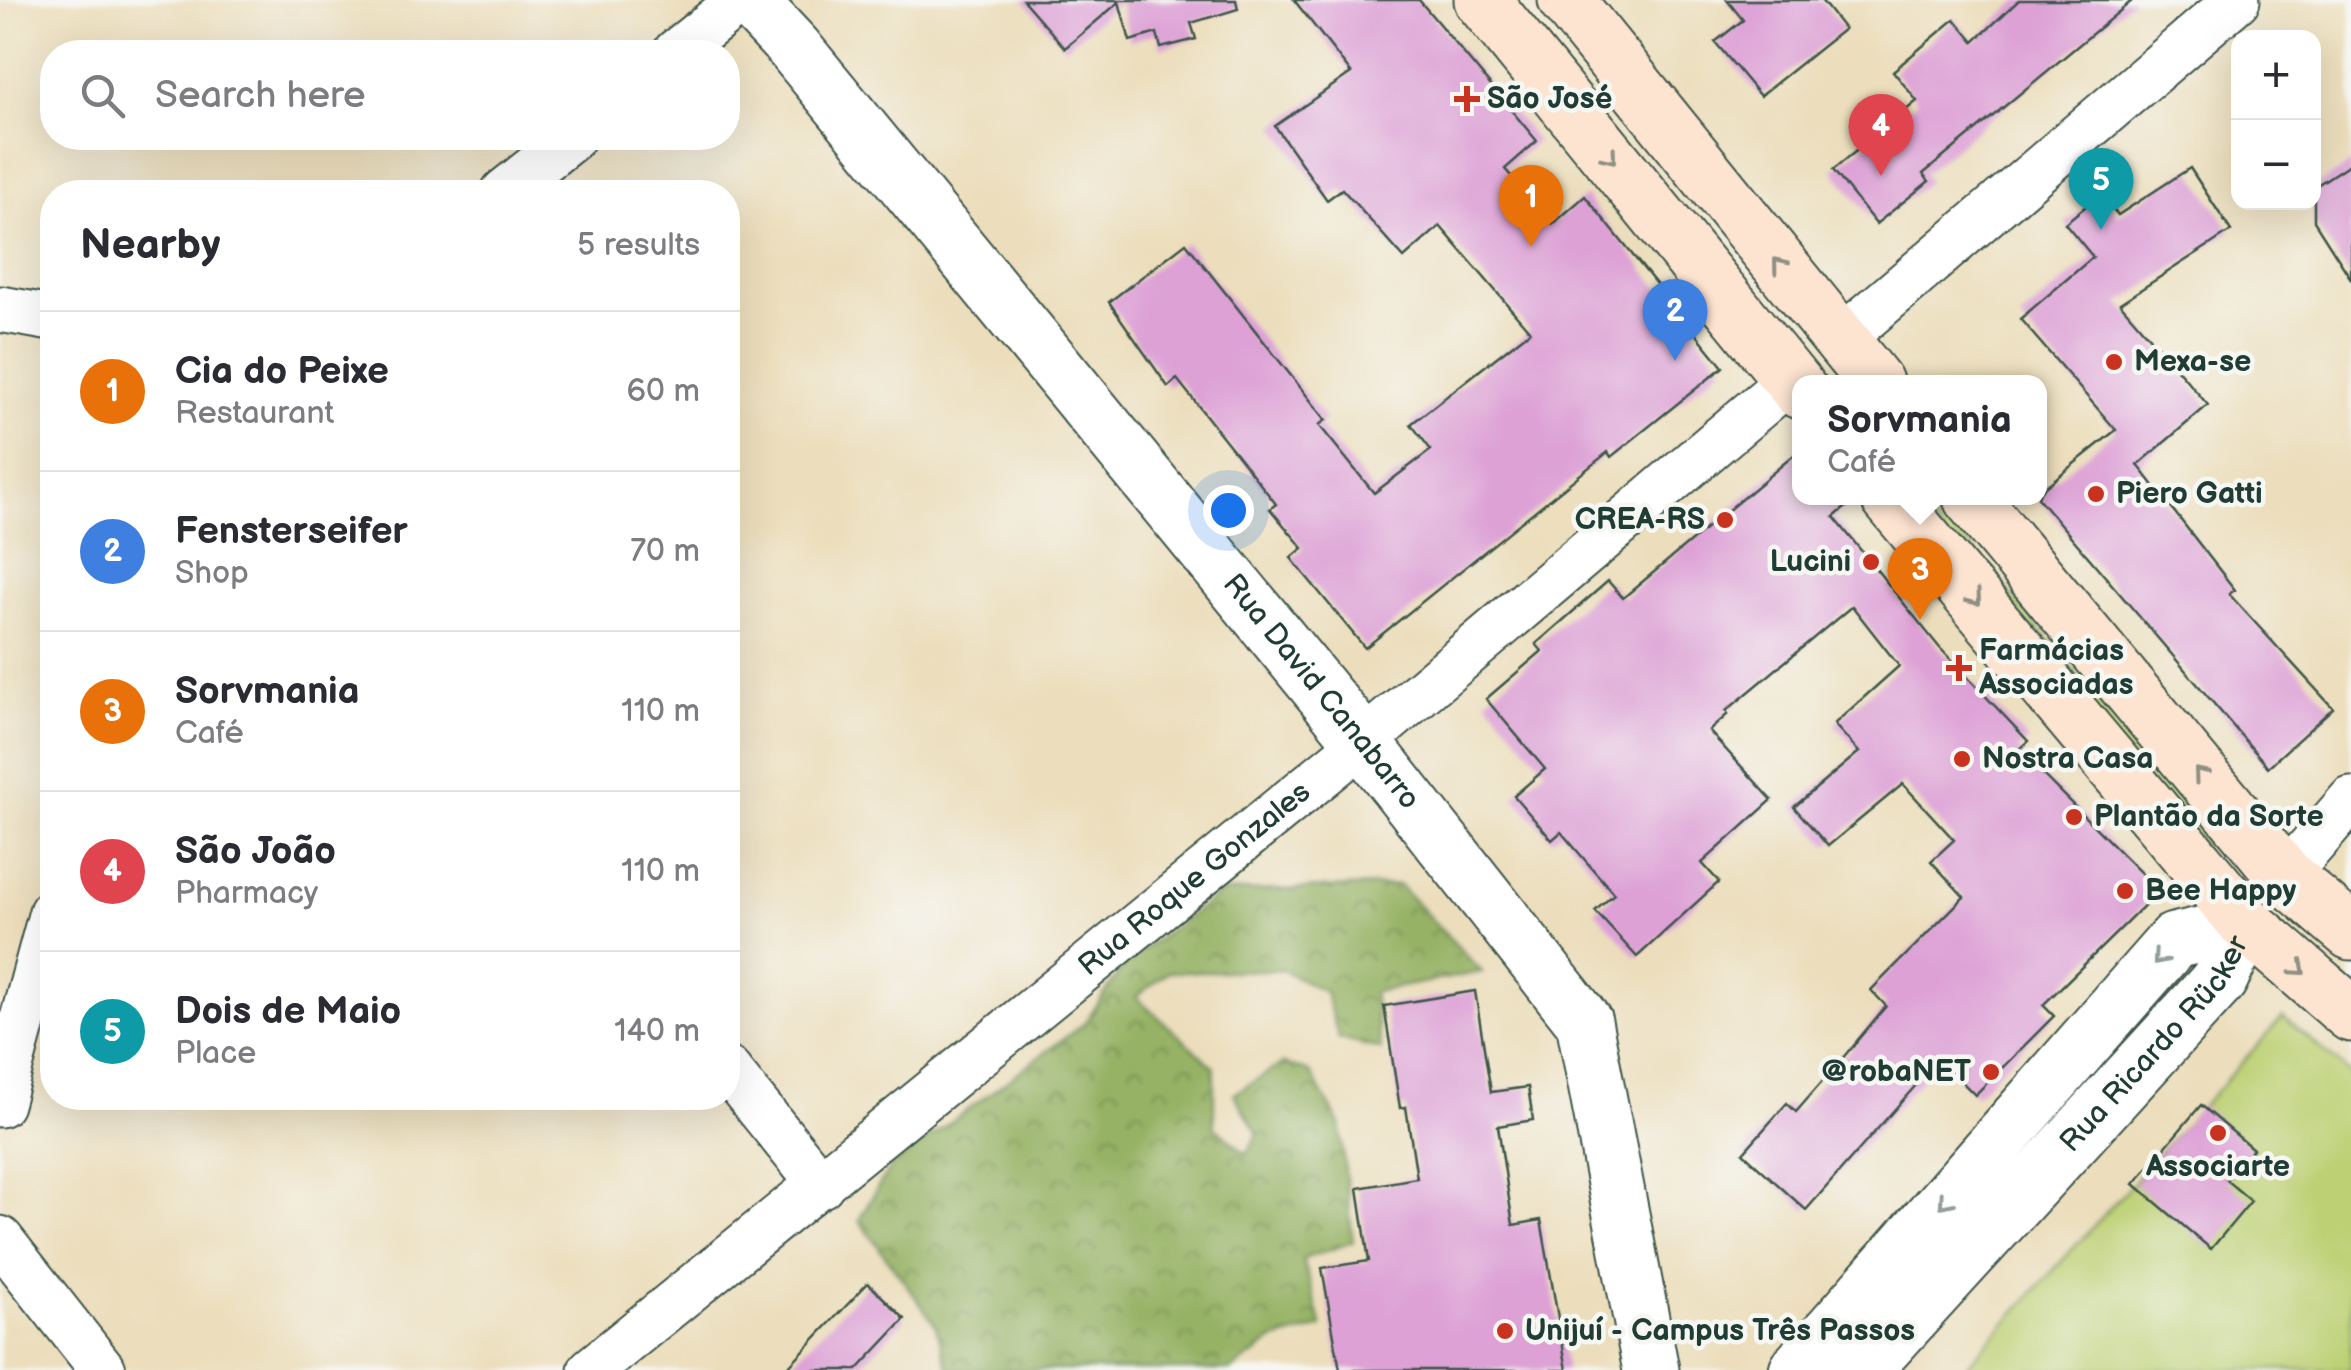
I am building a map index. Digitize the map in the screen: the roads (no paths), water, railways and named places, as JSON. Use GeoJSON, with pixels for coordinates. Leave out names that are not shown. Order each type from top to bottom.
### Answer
{"type":"FeatureCollection","features":[{"type":"Feature","properties":{"kind":"main road"},"geometry":{"type":"LineString","coordinates":[[1482,0],[1792,381]]}},
{"type":"Feature","properties":{"kind":"main road"},"geometry":{"type":"LineString","coordinates":[[1566,0],[1870,375]]}},
{"type":"Feature","properties":{"kind":"main road"},"geometry":{"type":"LineString","coordinates":[[1805,375],[1840,340]]}},
{"type":"Feature","properties":{"kind":"main road"},"geometry":{"type":"LineString","coordinates":[[1895,505],[2247,924],[2351,1014]]}},
{"type":"Feature","properties":{"kind":"main road"},"geometry":{"type":"LineString","coordinates":[[1977,505],[2285,876],[2351,932]]}},
{"type":"Feature","properties":{"kind":"main road"},"geometry":{"type":"LineString","coordinates":[[2247,924],[2285,876]]}},
{"type":"Feature","properties":{"kind":"street"},"geometry":{"type":"LineString","coordinates":[[691,40],[741,0]]}},
{"type":"Feature","properties":{"kind":"street","name":"Rua David Canabarro"},"geometry":{"type":"LineString","coordinates":[[748,0],[806,63],[1363,742],[1584,1022],[1651,1370]]}},
{"type":"Feature","properties":{"kind":"street"},"geometry":{"type":"LineString","coordinates":[[1840,340],[2237,0]]}},
{"type":"Feature","properties":{"kind":"street"},"geometry":{"type":"LineString","coordinates":[[519,180],[557,150]]}},
{"type":"Feature","properties":{"kind":"street"},"geometry":{"type":"LineString","coordinates":[[0,309],[40,316]]}},
{"type":"Feature","properties":{"kind":"street","name":"Rua Roque Gonzales"},"geometry":{"type":"LineString","coordinates":[[591,1370],[1792,387]]}},
{"type":"Feature","properties":{"kind":"street"},"geometry":{"type":"LineString","coordinates":[[2285,876],[2351,800]]}},
{"type":"Feature","properties":{"kind":"street","name":"Rua Ricardo Rücker"},"geometry":{"type":"LineString","coordinates":[[1797,1370],[2174,941],[2247,924]]}},
{"type":"Feature","properties":{"kind":"street","name":"Rua Ricardo Rücker"},"geometry":{"type":"LineString","coordinates":[[1864,1370],[2220,979],[2247,924]]}},
{"type":"Feature","properties":{"kind":"street"},"geometry":{"type":"LineString","coordinates":[[0,1104],[14,994],[40,938]]}},
{"type":"Feature","properties":{"kind":"street"},"geometry":{"type":"LineString","coordinates":[[740,1085],[821,1185]]}},
{"type":"Feature","properties":{"kind":"street"},"geometry":{"type":"LineString","coordinates":[[0,1239],[103,1370]]}},
{"type":"Feature","properties":{"kind":"place","name":"São José"},"geometry":{"type":"Point","coordinates":[1467,99]}},
{"type":"Feature","properties":{"kind":"place","name":"São João"},"geometry":{"type":"Point","coordinates":[1881,176]}},
{"type":"Feature","properties":{"kind":"place","name":"Dois de Maio"},"geometry":{"type":"Point","coordinates":[2101,230]}},
{"type":"Feature","properties":{"kind":"place","name":"Cia do Peixe"},"geometry":{"type":"Point","coordinates":[1531,247]}},
{"type":"Feature","properties":{"kind":"place","name":"Fensterseifer"},"geometry":{"type":"Point","coordinates":[1675,361]}},
{"type":"Feature","properties":{"kind":"place","name":"Mexa-se"},"geometry":{"type":"Point","coordinates":[2114,362]}},
{"type":"Feature","properties":{"kind":"place","name":"Piero Gatti"},"geometry":{"type":"Point","coordinates":[2096,494]}},
{"type":"Feature","properties":{"kind":"place","name":"CREA-RS"},"geometry":{"type":"Point","coordinates":[1725,520]}},
{"type":"Feature","properties":{"kind":"place","name":"Lucini"},"geometry":{"type":"Point","coordinates":[1871,562]}},
{"type":"Feature","properties":{"kind":"place","name":"Sorvmania"},"geometry":{"type":"Point","coordinates":[1920,620]}},
{"type":"Feature","properties":{"kind":"place","name":"Farmácias Associadas"},"geometry":{"type":"Point","coordinates":[1959,668]}},
{"type":"Feature","properties":{"kind":"place","name":"Nostra Casa"},"geometry":{"type":"Point","coordinates":[1962,759]}},
{"type":"Feature","properties":{"kind":"place","name":"Plantão da Sorte"},"geometry":{"type":"Point","coordinates":[2074,817]}},
{"type":"Feature","properties":{"kind":"place","name":"Bee Happy"},"geometry":{"type":"Point","coordinates":[2125,891]}},
{"type":"Feature","properties":{"kind":"place","name":"@robaNET"},"geometry":{"type":"Point","coordinates":[1991,1072]}},
{"type":"Feature","properties":{"kind":"place","name":"Associarte"},"geometry":{"type":"Point","coordinates":[2218,1133]}},
{"type":"Feature","properties":{"kind":"place","name":"Unijuí - Campus Três Passos"},"geometry":{"type":"Point","coordinates":[1505,1331]}}]}
